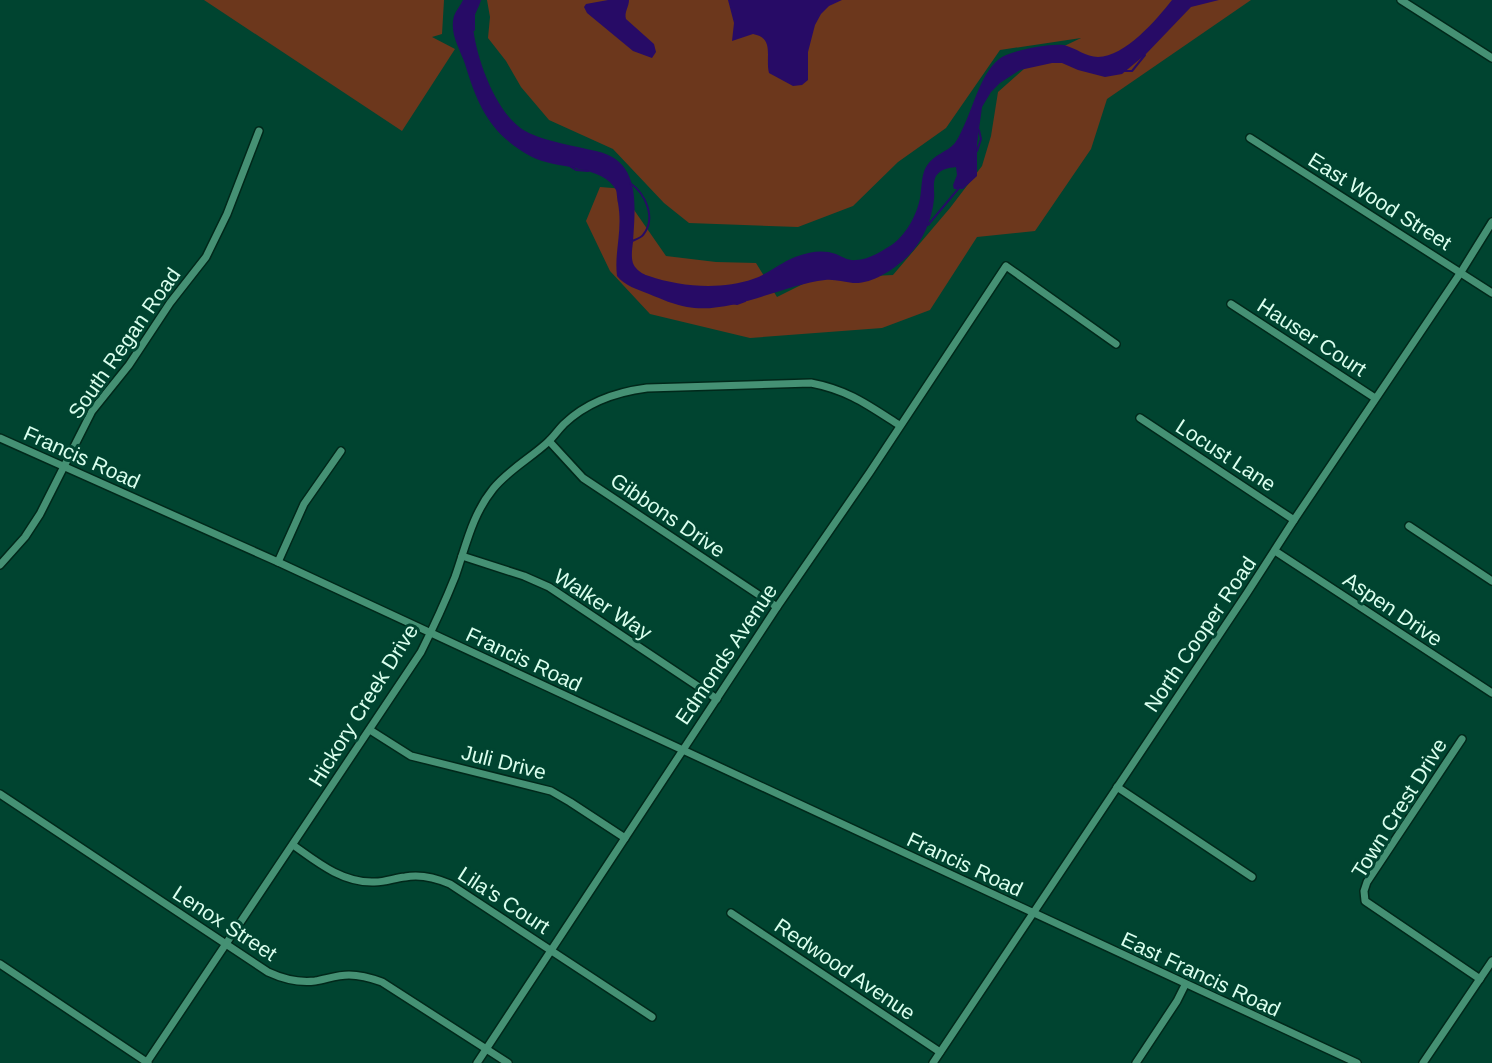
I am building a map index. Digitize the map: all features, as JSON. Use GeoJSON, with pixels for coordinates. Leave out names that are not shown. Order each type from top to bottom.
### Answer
{"type":"FeatureCollection","features":[{"type":"Feature","properties":{"kind":"street"},"geometry":{"type":"LineString","coordinates":[[1401,0],[1492,58]]}},
{"type":"Feature","properties":{"kind":"street","name":"South Regan Road"},"geometry":{"type":"LineString","coordinates":[[0,565],[25,537],[40,514],[92,411],[129,365],[170,303],[206,257],[227,214],[259,131]]}},
{"type":"Feature","properties":{"kind":"street","name":"East Wood Street"},"geometry":{"type":"LineString","coordinates":[[1250,138],[1492,293]]}},
{"type":"Feature","properties":{"kind":"street","name":"North Cooper Road"},"geometry":{"type":"LineString","coordinates":[[933,1063],[1461,272],[1492,222]]}},
{"type":"Feature","properties":{"kind":"street","name":"Edmonds Avenue"},"geometry":{"type":"LineString","coordinates":[[477,1063],[553,951],[682,750],[1006,266],[1116,344]]}},
{"type":"Feature","properties":{"kind":"street","name":"Hauser Court"},"geometry":{"type":"LineString","coordinates":[[1231,304],[1375,398]]}},
{"type":"Feature","properties":{"kind":"street","name":"Hickory Creek Drive"},"geometry":{"type":"LineString","coordinates":[[148,1063],[421,652],[462,556],[472,522],[494,487],[549,441],[565,424],[585,408],[625,391],[647,388],[811,383],[832,387],[854,396],[899,425]]}},
{"type":"Feature","properties":{"kind":"street","name":"Locust Lane"},"geometry":{"type":"LineString","coordinates":[[1140,418],[1294,519]]}},
{"type":"Feature","properties":{"kind":"street","name":"Francis Road"},"geometry":{"type":"LineString","coordinates":[[0,438],[278,562],[1032,914]]}},
{"type":"Feature","properties":{"kind":"street","name":"Gibbons Drive"},"geometry":{"type":"LineString","coordinates":[[549,441],[583,478],[777,607]]}},
{"type":"Feature","properties":{"kind":"street"},"geometry":{"type":"LineString","coordinates":[[278,562],[304,504],[342,451]]}},
{"type":"Feature","properties":{"kind":"street"},"geometry":{"type":"LineString","coordinates":[[1409,526],[1492,581]]}},
{"type":"Feature","properties":{"kind":"street","name":"Aspen Drive"},"geometry":{"type":"LineString","coordinates":[[1275,550],[1492,693]]}},
{"type":"Feature","properties":{"kind":"street","name":"Walker Way"},"geometry":{"type":"LineString","coordinates":[[462,556],[524,576],[549,587],[717,699]]}},
{"type":"Feature","properties":{"kind":"street","name":"Juli Drive"},"geometry":{"type":"LineString","coordinates":[[370,730],[411,756],[551,791],[625,838]]}},
{"type":"Feature","properties":{"kind":"street","name":"Town Crest Drive"},"geometry":{"type":"LineString","coordinates":[[1462,739],[1367,882],[1364,891],[1365,901],[1480,979]]}},
{"type":"Feature","properties":{"kind":"street"},"geometry":{"type":"LineString","coordinates":[[1116,787],[1252,877]]}},
{"type":"Feature","properties":{"kind":"street","name":"Lenox Street"},"geometry":{"type":"LineString","coordinates":[[0,794],[268,972],[289,980],[306,982],[349,975],[364,976],[382,982],[508,1063]]}},
{"type":"Feature","properties":{"kind":"street","name":"Lila's Court"},"geometry":{"type":"LineString","coordinates":[[293,845],[333,872],[353,880],[373,882],[417,876],[441,880],[459,888],[652,1017]]}},
{"type":"Feature","properties":{"kind":"street","name":"Redwood Avenue"},"geometry":{"type":"LineString","coordinates":[[731,913],[940,1052]]}},
{"type":"Feature","properties":{"kind":"street","name":"East Francis Road"},"geometry":{"type":"LineString","coordinates":[[1032,914],[1357,1063]]}},
{"type":"Feature","properties":{"kind":"street"},"geometry":{"type":"LineString","coordinates":[[1423,1063],[1492,961]]}},
{"type":"Feature","properties":{"kind":"street"},"geometry":{"type":"LineString","coordinates":[[0,964],[148,1063]]}},
{"type":"Feature","properties":{"kind":"street"},"geometry":{"type":"LineString","coordinates":[[1136,1063],[1178,1001],[1185,985]]}},
{"type":"Feature","properties":{"kind":"shaded area"},"geometry":{"type":"Polygon","coordinates":[[[204,0],[444,0],[442,34],[432,37],[455,49],[402,131],[204,0]]]}},
{"type":"Feature","properties":{"kind":"shaded area"},"geometry":{"type":"Polygon","coordinates":[[[463,0],[481,0],[473,22],[478,54],[490,86],[507,115],[529,133],[611,156],[621,164],[628,175],[634,200],[632,259],[637,269],[647,276],[674,283],[715,286],[753,279],[790,259],[805,254],[826,252],[860,260],[890,246],[910,225],[920,198],[926,167],[956,141],[983,80],[988,71],[1002,57],[1041,46],[1058,45],[1068,46],[1094,57],[1108,55],[1119,51],[1140,36],[1172,0],[1219,0],[1191,7],[1146,54],[1122,74],[1105,77],[1062,63],[1052,63],[1020,70],[1000,83],[982,107],[977,144],[977,176],[963,189],[954,189],[956,167],[945,169],[936,176],[933,207],[925,231],[911,253],[887,272],[860,283],[825,280],[738,303],[703,308],[668,302],[632,287],[617,276],[619,213],[616,190],[610,182],[590,172],[532,157],[496,129],[475,94],[454,35],[454,16],[463,0]]]}},
{"type":"Feature","properties":{"kind":"shaded area"},"geometry":{"type":"Polygon","coordinates":[[[487,0],[1251,0],[1107,99],[1091,149],[1035,231],[977,237],[930,310],[882,328],[750,338],[650,314],[610,271],[586,221],[600,187],[625,189],[632,207],[666,256],[716,262],[756,263],[777,297],[813,279],[893,275],[982,166],[991,136],[998,92],[1033,61],[1081,38],[1000,50],[946,128],[898,162],[853,206],[798,227],[689,223],[664,203],[613,149],[549,120],[521,87],[506,61],[488,38],[490,17],[487,0]]]}},
{"type":"Feature","properties":{"kind":"shaded area"},"geometry":{"type":"Polygon","coordinates":[[[608,0],[629,0],[626,19],[654,44],[656,52],[652,58],[633,51],[587,13],[584,7],[586,4],[608,0]]]}},
{"type":"Feature","properties":{"kind":"shaded area"},"geometry":{"type":"Polygon","coordinates":[[[728,0],[842,0],[829,6],[821,14],[815,25],[808,52],[808,80],[802,85],[793,86],[769,73],[767,44],[760,36],[753,34],[732,41],[734,23],[728,0]]]}},
{"type":"Feature","properties":{"kind":"waterway"},"geometry":{"type":"LineString","coordinates":[[474,15],[474,30]]}},
{"type":"Feature","properties":{"kind":"waterway"},"geometry":{"type":"LineString","coordinates":[[1125,71],[1132,71],[1145,55]]}},
{"type":"Feature","properties":{"kind":"waterway"},"geometry":{"type":"LineString","coordinates":[[977,151],[981,139],[979,130]]}},
{"type":"Feature","properties":{"kind":"waterway"},"geometry":{"type":"LineString","coordinates":[[571,167],[588,171]]}},
{"type":"Feature","properties":{"kind":"waterway"},"geometry":{"type":"LineString","coordinates":[[630,183],[644,199],[649,214],[649,221],[643,235],[630,242]]}},
{"type":"Feature","properties":{"kind":"waterway"},"geometry":{"type":"LineString","coordinates":[[928,225],[959,188]]}},
{"type":"Feature","properties":{"kind":"waterway"},"geometry":{"type":"LineString","coordinates":[[731,303],[737,304],[745,301]]}}]}
